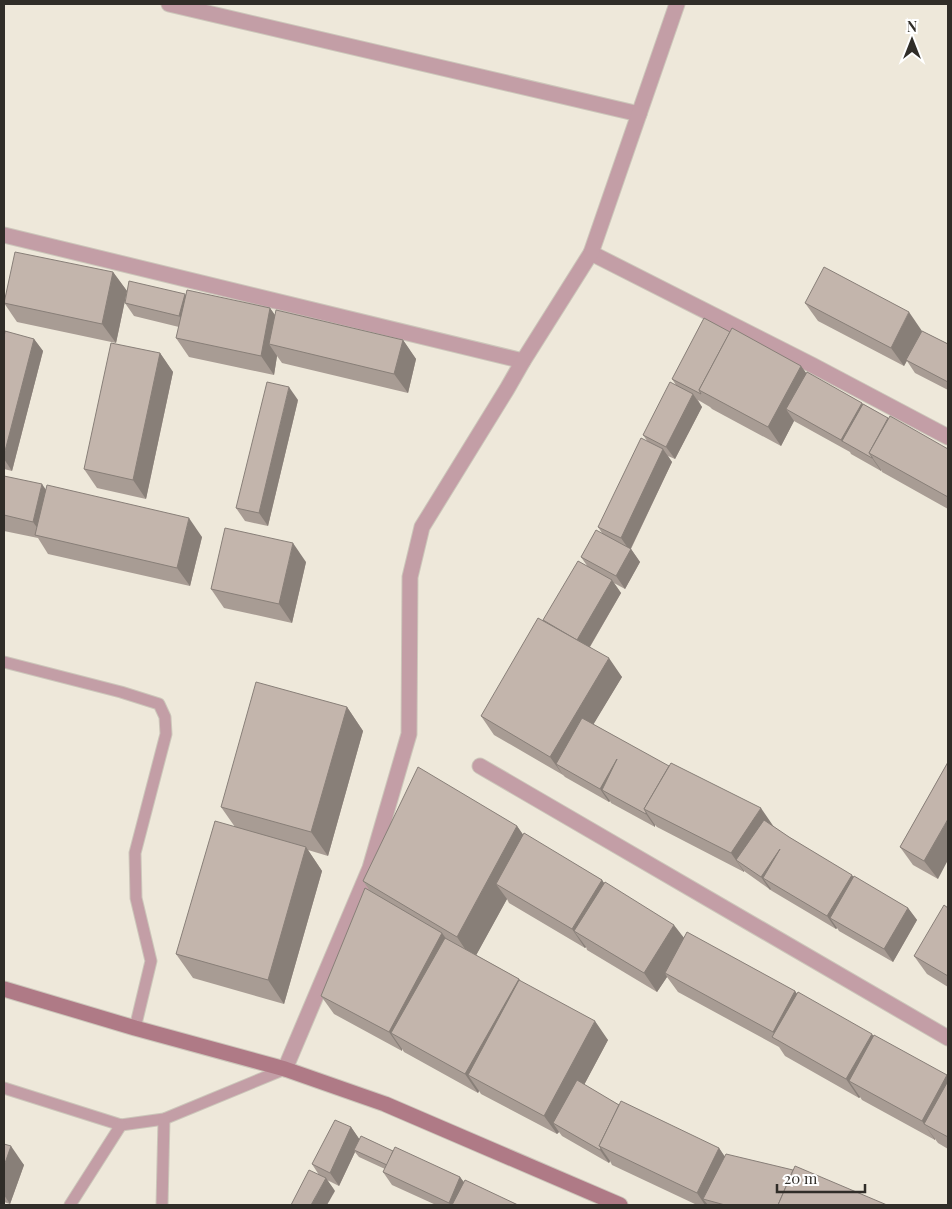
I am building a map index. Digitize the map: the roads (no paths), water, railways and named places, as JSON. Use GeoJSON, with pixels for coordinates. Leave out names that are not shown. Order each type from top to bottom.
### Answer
{"type":"FeatureCollection","features":[{"type":"Feature","properties":{"kind":"main road"},"geometry":{"type":"LineString","coordinates":[[4,989],[135,1028],[285,1069],[385,1104],[620,1205]]}},
{"type":"Feature","properties":{"kind":"street"},"geometry":{"type":"LineString","coordinates":[[169,4],[639,114]]}},
{"type":"Feature","properties":{"kind":"street"},"geometry":{"type":"LineString","coordinates":[[285,1069],[370,868],[409,734],[410,577],[422,527],[507,389],[522,361],[591,253],[677,4]]}},
{"type":"Feature","properties":{"kind":"street"},"geometry":{"type":"LineString","coordinates":[[4,235],[522,361]]}},
{"type":"Feature","properties":{"kind":"street"},"geometry":{"type":"LineString","coordinates":[[591,253],[812,364],[948,437]]}},
{"type":"Feature","properties":{"kind":"street"},"geometry":{"type":"LineString","coordinates":[[480,766],[948,1038]]}},
{"type":"Feature","properties":{"kind":"lane"},"geometry":{"type":"LineString","coordinates":[[4,662],[121,692],[159,704],[165,717],[166,734],[135,853],[136,898],[151,961],[135,1028]]}},
{"type":"Feature","properties":{"kind":"lane"},"geometry":{"type":"LineString","coordinates":[[4,1088],[121,1125],[164,1119],[285,1069]]}},
{"type":"Feature","properties":{"kind":"lane"},"geometry":{"type":"LineString","coordinates":[[162,1205],[164,1119]]}},
{"type":"Feature","properties":{"kind":"lane"},"geometry":{"type":"LineString","coordinates":[[70,1205],[121,1125]]}}]}
